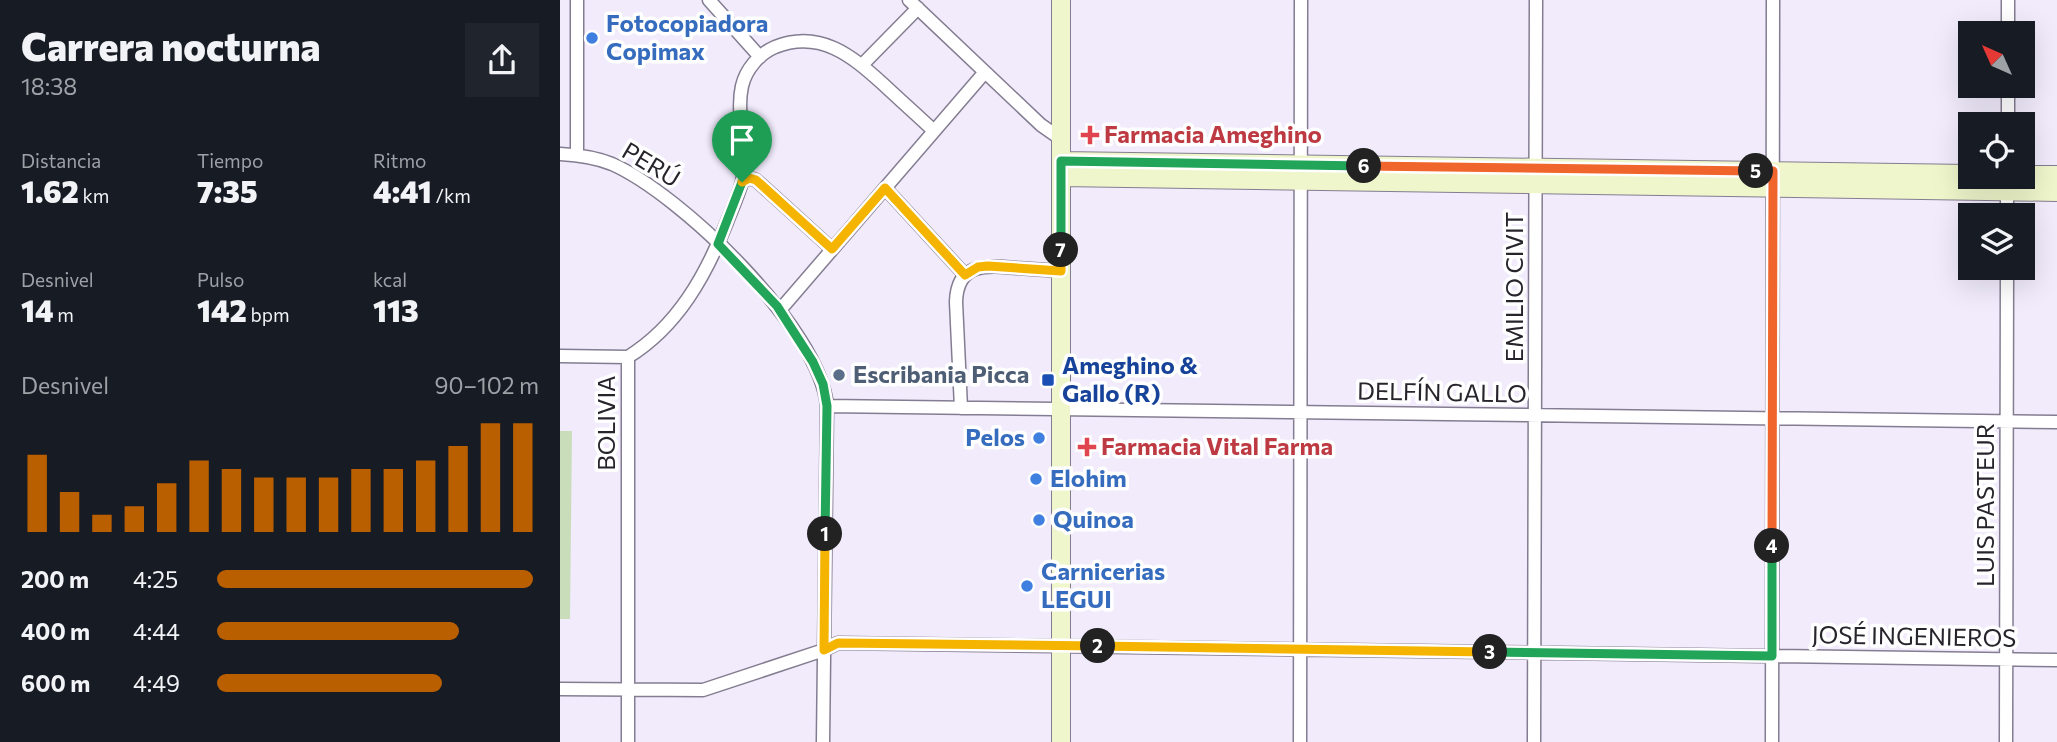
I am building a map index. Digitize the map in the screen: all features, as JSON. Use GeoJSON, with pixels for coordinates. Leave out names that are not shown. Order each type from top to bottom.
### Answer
{"type":"FeatureCollection","features":[{"type":"Feature","properties":{"kind":"main road"},"geometry":{"type":"LineString","coordinates":[[1061,0],[1061,742]]}},
{"type":"Feature","properties":{"kind":"main road"},"geometry":{"type":"LineString","coordinates":[[1061,169],[1958,183]]}},
{"type":"Feature","properties":{"kind":"main road"},"geometry":{"type":"LineString","coordinates":[[1773,179],[1958,174]]}},
{"type":"Feature","properties":{"kind":"main road"},"geometry":{"type":"LineString","coordinates":[[2035,175],[2057,175]]}},
{"type":"Feature","properties":{"kind":"main road"},"geometry":{"type":"LineString","coordinates":[[2035,188],[2057,192]]}},
{"type":"Feature","properties":{"kind":"street"},"geometry":{"type":"LineString","coordinates":[[577,0],[577,155]]}},
{"type":"Feature","properties":{"kind":"street"},"geometry":{"type":"LineString","coordinates":[[709,0],[760,57],[785,43],[815,41],[841,50],[862,65],[934,131]]}},
{"type":"Feature","properties":{"kind":"street"},"geometry":{"type":"LineString","coordinates":[[1300,742],[1301,0]]}},
{"type":"Feature","properties":{"kind":"street","name":"EMILIO CIVIT"},"geometry":{"type":"LineString","coordinates":[[1534,742],[1536,0]]}},
{"type":"Feature","properties":{"kind":"street"},"geometry":{"type":"LineString","coordinates":[[1772,742],[1773,0]]}},
{"type":"Feature","properties":{"kind":"street"},"geometry":{"type":"LineString","coordinates":[[2008,0],[2008,21]]}},
{"type":"Feature","properties":{"kind":"street"},"geometry":{"type":"LineString","coordinates":[[862,65],[913,4],[1041,125],[1061,139]]}},
{"type":"Feature","properties":{"kind":"street","name":"BOLIVIA"},"geometry":{"type":"LineString","coordinates":[[628,742],[628,357],[657,335],[682,308],[703,276],[718,244],[742,182],[742,89],[748,71],[760,57]]}},
{"type":"Feature","properties":{"kind":"street"},"geometry":{"type":"LineString","coordinates":[[780,310],[985,72]]}},
{"type":"Feature","properties":{"kind":"street","name":"PERÚ"},"geometry":{"type":"LineString","coordinates":[[560,153],[611,164],[645,182],[687,213],[780,310],[817,369],[827,406],[823,742]]}},
{"type":"Feature","properties":{"kind":"street"},"geometry":{"type":"LineString","coordinates":[[742,182],[749,178],[756,180],[832,249]]}},
{"type":"Feature","properties":{"kind":"street"},"geometry":{"type":"LineString","coordinates":[[885,188],[965,275]]}},
{"type":"Feature","properties":{"kind":"street"},"geometry":{"type":"LineString","coordinates":[[961,408],[956,297],[965,275],[978,267],[988,266],[1061,271]]}},
{"type":"Feature","properties":{"kind":"street","name":"LUIS PASTEUR"},"geometry":{"type":"LineString","coordinates":[[2006,742],[2007,280]]}},
{"type":"Feature","properties":{"kind":"street"},"geometry":{"type":"LineString","coordinates":[[560,356],[628,357]]}},
{"type":"Feature","properties":{"kind":"street","name":"DELFÍN GALLO"},"geometry":{"type":"LineString","coordinates":[[827,406],[2057,422]]}},
{"type":"Feature","properties":{"kind":"street","name":"JOSÉ INGENIEROS"},"geometry":{"type":"LineString","coordinates":[[560,689],[703,690],[838,643],[2057,660]]}},
{"type":"Feature","properties":{"kind":"green space"},"geometry":{"type":"Polygon","coordinates":[[[560,431],[572,431],[570,619],[560,619],[560,431]]]}},
{"type":"Feature","properties":{"kind":"place","name":"Fotocopiadora Copimax"},"geometry":{"type":"Point","coordinates":[592,38]}},
{"type":"Feature","properties":{"kind":"place","name":"Farmacia Ameghino"},"geometry":{"type":"Point","coordinates":[1090,135]}},
{"type":"Feature","properties":{"kind":"place","name":"Escribania Picca"},"geometry":{"type":"Point","coordinates":[839,375]}},
{"type":"Feature","properties":{"kind":"place","name":"Ameghino & Gallo (R)"},"geometry":{"type":"Point","coordinates":[1048,380]}},
{"type":"Feature","properties":{"kind":"place","name":"Pelos"},"geometry":{"type":"Point","coordinates":[1039,438]}},
{"type":"Feature","properties":{"kind":"place","name":"Farmacia Vital Farma"},"geometry":{"type":"Point","coordinates":[1087,447]}},
{"type":"Feature","properties":{"kind":"place","name":"Elohim"},"geometry":{"type":"Point","coordinates":[1036,479]}},
{"type":"Feature","properties":{"kind":"place","name":"Quinoa"},"geometry":{"type":"Point","coordinates":[1039,520]}},
{"type":"Feature","properties":{"kind":"place","name":"Carnicerias LEGUI"},"geometry":{"type":"Point","coordinates":[1027,586]}},
{"type":"Feature","properties":{"kind":"route"},"geometry":{"type":"LineString","coordinates":[[1061,161],[1773,171],[1772,656],[838,643],[824,650],[825,392],[813,362],[777,306],[718,244],[742,182],[749,178],[756,180],[832,249],[885,188],[965,275],[978,267],[988,266],[1061,271],[1061,161]]}}]}
